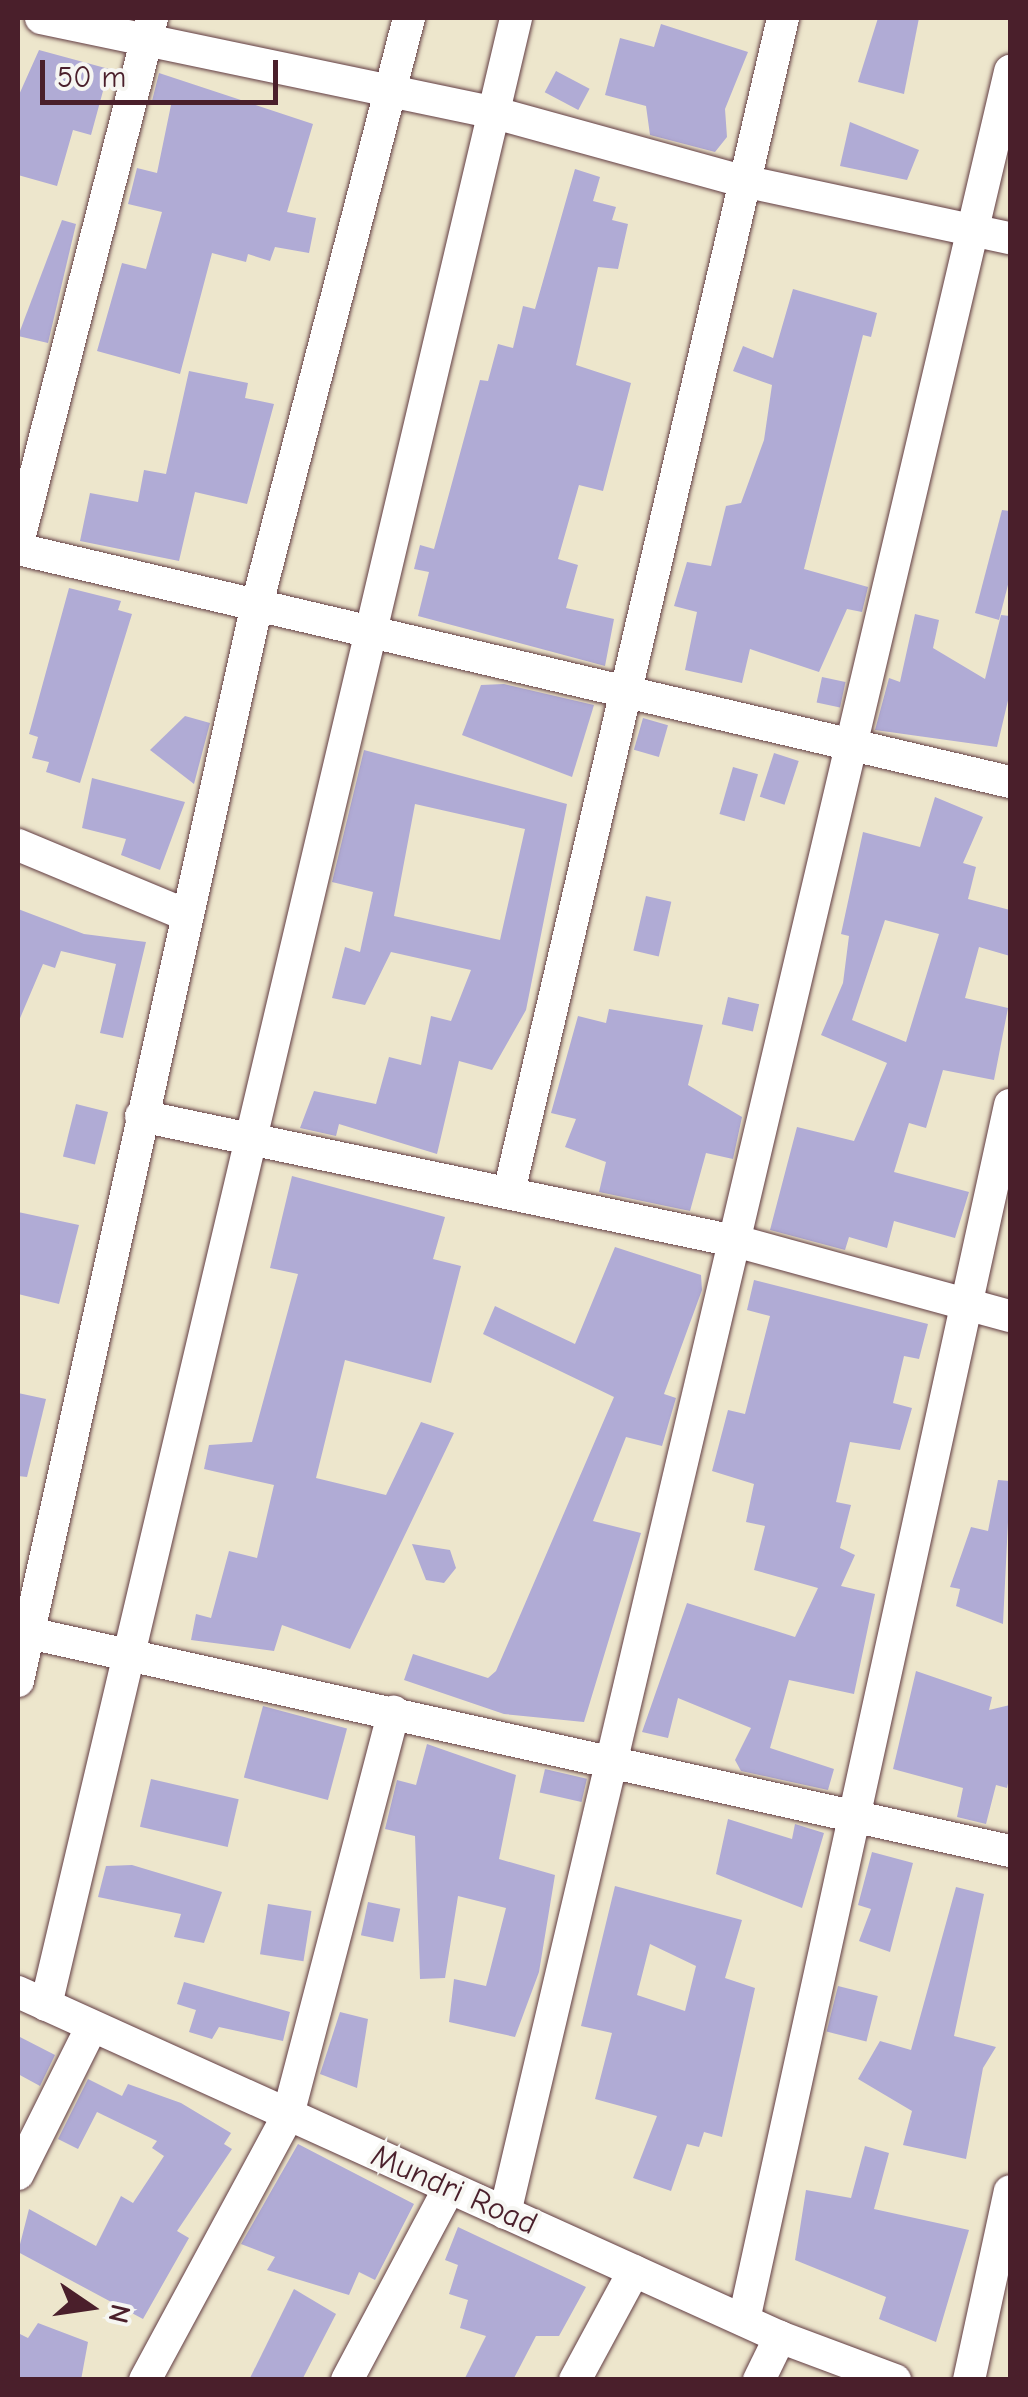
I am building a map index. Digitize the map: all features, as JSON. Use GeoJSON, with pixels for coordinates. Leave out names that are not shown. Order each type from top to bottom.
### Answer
{"type":"FeatureCollection","features":[{"type":"Feature","properties":{"kind":"street"},"geometry":{"type":"LineString","coordinates":[[40,18],[149,29],[391,96],[488,110],[743,181],[1010,238]]}},
{"type":"Feature","properties":{"kind":"street"},"geometry":{"type":"LineString","coordinates":[[18,1681],[256,608],[408,18]]}},
{"type":"Feature","properties":{"kind":"street"},"geometry":{"type":"LineString","coordinates":[[32,1999],[129,1656],[258,1135],[488,110],[516,18]]}},
{"type":"Feature","properties":{"kind":"street"},"geometry":{"type":"LineString","coordinates":[[508,1192],[784,18]]}},
{"type":"Feature","properties":{"kind":"street"},"geometry":{"type":"LineString","coordinates":[[149,29],[18,546],[368,636],[1010,782]]}},
{"type":"Feature","properties":{"kind":"street"},"geometry":{"type":"LineString","coordinates":[[505,2213],[739,1242],[977,230],[1010,71]]}},
{"type":"Feature","properties":{"kind":"street"},"geometry":{"type":"LineString","coordinates":[[18,845],[186,914]]}},
{"type":"Feature","properties":{"kind":"street"},"geometry":{"type":"LineString","coordinates":[[744,2320],[1010,1105]]}},
{"type":"Feature","properties":{"kind":"street"},"geometry":{"type":"LineString","coordinates":[[141,1116],[258,1135],[739,1242],[1010,1316]]}},
{"type":"Feature","properties":{"kind":"street"},"geometry":{"type":"LineString","coordinates":[[29,1633],[855,1810],[1010,1850]]}},
{"type":"Feature","properties":{"kind":"street"},"geometry":{"type":"LineString","coordinates":[[145,2380],[288,2115],[394,1712]]}},
{"type":"Feature","properties":{"kind":"street","name":"Mundri Road"},"geometry":{"type":"LineString","coordinates":[[32,1999],[780,2337],[895,2380]]}},
{"type":"Feature","properties":{"kind":"street"},"geometry":{"type":"LineString","coordinates":[[18,2174],[92,2026]]}},
{"type":"Feature","properties":{"kind":"street"},"geometry":{"type":"LineString","coordinates":[[348,2380],[448,2188]]}},
{"type":"Feature","properties":{"kind":"street"},"geometry":{"type":"LineString","coordinates":[[970,2380],[1010,2191]]}},
{"type":"Feature","properties":{"kind":"street"},"geometry":{"type":"LineString","coordinates":[[576,2380],[634,2271]]}},
{"type":"Feature","properties":{"kind":"street"},"geometry":{"type":"LineString","coordinates":[[759,2380],[780,2337]]}},
{"type":"Feature","properties":{"kind":"building"},"geometry":{"type":"Polygon","coordinates":[[[878,18],[919,18],[904,94],[858,82],[878,18]]]}},
{"type":"Feature","properties":{"kind":"building"},"geometry":{"type":"Polygon","coordinates":[[[661,24],[748,52],[725,109],[727,137],[715,152],[650,135],[646,106],[605,95],[620,38],[654,47],[661,24]]]}},
{"type":"Feature","properties":{"kind":"building"},"geometry":{"type":"Polygon","coordinates":[[[39,50],[109,69],[91,135],[73,130],[57,186],[18,175],[18,97],[39,50]]]}},
{"type":"Feature","properties":{"kind":"building"},"geometry":{"type":"Polygon","coordinates":[[[556,71],[590,89],[578,110],[545,92],[556,71]]]}},
{"type":"Feature","properties":{"kind":"building"},"geometry":{"type":"Polygon","coordinates":[[[159,73],[313,124],[287,212],[316,218],[309,253],[275,247],[270,261],[248,254],[246,262],[212,253],[180,374],[97,351],[122,263],[146,269],[162,212],[128,204],[137,168],[157,173],[171,105],[152,101],[159,73]]]}},
{"type":"Feature","properties":{"kind":"building"},"geometry":{"type":"Polygon","coordinates":[[[850,122],[919,150],[907,180],[840,166],[850,122]]]}},
{"type":"Feature","properties":{"kind":"building"},"geometry":{"type":"Polygon","coordinates":[[[575,169],[600,177],[593,201],[616,207],[612,220],[628,224],[618,269],[598,267],[576,365],[631,383],[603,491],[579,485],[558,559],[578,565],[566,608],[614,619],[605,666],[418,616],[429,572],[414,569],[420,545],[434,549],[480,380],[488,381],[498,344],[513,348],[523,306],[535,309],[575,169]]]}},
{"type":"Feature","properties":{"kind":"building"},"geometry":{"type":"Polygon","coordinates":[[[62,220],[76,224],[48,343],[18,336],[62,220]]]}},
{"type":"Feature","properties":{"kind":"building"},"geometry":{"type":"Polygon","coordinates":[[[793,289],[877,313],[871,337],[863,335],[804,569],[868,587],[862,612],[847,609],[819,672],[750,649],[742,683],[685,670],[697,612],[674,606],[687,562],[711,566],[726,506],[741,503],[764,440],[772,385],[733,371],[743,346],[773,358],[793,289]]]}},
{"type":"Feature","properties":{"kind":"building"},"geometry":{"type":"Polygon","coordinates":[[[189,371],[248,383],[245,398],[274,404],[247,504],[195,492],[179,561],[80,541],[90,493],[138,502],[144,470],[166,474],[189,371]]]}},
{"type":"Feature","properties":{"kind":"building"},"geometry":{"type":"Polygon","coordinates":[[[1002,510],[1010,511],[1010,577],[999,620],[975,613],[1002,510]]]}},
{"type":"Feature","properties":{"kind":"building"},"geometry":{"type":"Polygon","coordinates":[[[69,588],[121,601],[118,610],[132,614],[80,783],[46,772],[49,762],[32,758],[38,737],[29,734],[69,588]]]}},
{"type":"Feature","properties":{"kind":"building"},"geometry":{"type":"Polygon","coordinates":[[[915,614],[939,620],[933,648],[985,679],[1001,615],[1010,616],[1010,692],[997,747],[875,730],[889,678],[900,682],[915,614]]]}},
{"type":"Feature","properties":{"kind":"building"},"geometry":{"type":"Polygon","coordinates":[[[822,677],[845,682],[840,707],[817,702],[822,677]]]}},
{"type":"Feature","properties":{"kind":"building"},"geometry":{"type":"Polygon","coordinates":[[[504,684],[594,705],[572,777],[462,735],[481,685],[504,684]]]}},
{"type":"Feature","properties":{"kind":"building"},"geometry":{"type":"Polygon","coordinates":[[[185,716],[210,723],[194,784],[150,750],[185,716]]]}},
{"type":"Feature","properties":{"kind":"building"},"geometry":{"type":"Polygon","coordinates":[[[643,718],[668,725],[659,757],[634,750],[643,718]]]}},
{"type":"Feature","properties":{"kind":"building"},"geometry":{"type":"Polygon","coordinates":[[[364,750],[567,804],[526,1010],[492,1070],[459,1061],[437,1154],[339,1124],[336,1136],[300,1128],[314,1091],[376,1104],[389,1057],[421,1065],[431,1016],[451,1021],[471,970],[391,952],[365,1005],[332,998],[345,947],[360,952],[373,892],[332,882],[364,750]],[[415,804],[394,916],[500,940],[525,829],[415,804]]]}},
{"type":"Feature","properties":{"kind":"building"},"geometry":{"type":"Polygon","coordinates":[[[774,753],[799,761],[785,805],[760,797],[774,753]]]}},
{"type":"Feature","properties":{"kind":"building"},"geometry":{"type":"Polygon","coordinates":[[[733,767],[758,774],[744,821],[719,814],[733,767]]]}},
{"type":"Feature","properties":{"kind":"building"},"geometry":{"type":"Polygon","coordinates":[[[92,778],[185,802],[160,870],[121,855],[126,839],[82,828],[92,778]]]}},
{"type":"Feature","properties":{"kind":"building"},"geometry":{"type":"Polygon","coordinates":[[[935,797],[983,817],[963,863],[976,867],[968,899],[1010,910],[1010,956],[979,947],[965,998],[1008,1008],[994,1080],[943,1070],[926,1128],[909,1123],[894,1172],[969,1192],[955,1238],[894,1221],[887,1248],[849,1237],[845,1250],[770,1230],[797,1127],[854,1141],[887,1063],[821,1035],[843,983],[849,936],[841,934],[863,832],[920,847],[935,797]],[[885,920],[852,1020],[906,1042],[939,934],[885,920]]]}},
{"type":"Feature","properties":{"kind":"building"},"geometry":{"type":"Polygon","coordinates":[[[646,896],[671,902],[659,956],[633,951],[646,896]]]}},
{"type":"Feature","properties":{"kind":"building"},"geometry":{"type":"Polygon","coordinates":[[[18,909],[84,934],[146,942],[123,1038],[100,1033],[116,964],[61,951],[55,968],[43,964],[18,1023],[18,909]]]}},
{"type":"Feature","properties":{"kind":"building"},"geometry":{"type":"Polygon","coordinates":[[[728,997],[759,1004],[753,1031],[722,1024],[728,997]]]}},
{"type":"Feature","properties":{"kind":"building"},"geometry":{"type":"Polygon","coordinates":[[[609,1009],[703,1025],[688,1085],[742,1117],[733,1159],[706,1153],[690,1211],[599,1192],[606,1162],[565,1147],[576,1119],[551,1113],[578,1016],[606,1023],[609,1009]]]}},
{"type":"Feature","properties":{"kind":"building"},"geometry":{"type":"Polygon","coordinates":[[[76,1104],[108,1112],[95,1164],[63,1156],[76,1104]]]}},
{"type":"Feature","properties":{"kind":"building"},"geometry":{"type":"Polygon","coordinates":[[[292,1176],[445,1217],[433,1259],[461,1266],[431,1383],[345,1360],[316,1478],[386,1495],[421,1422],[454,1433],[350,1649],[282,1625],[274,1651],[191,1640],[196,1614],[211,1618],[229,1551],[257,1558],[274,1485],[204,1469],[209,1445],[252,1442],[298,1274],[270,1268],[292,1176]]]}},
{"type":"Feature","properties":{"kind":"building"},"geometry":{"type":"Polygon","coordinates":[[[18,1212],[79,1225],[59,1304],[18,1294],[18,1212]]]}},
{"type":"Feature","properties":{"kind":"building"},"geometry":{"type":"Polygon","coordinates":[[[615,1247],[701,1275],[702,1290],[664,1394],[676,1398],[662,1446],[626,1437],[593,1521],[641,1533],[584,1722],[504,1714],[404,1680],[413,1654],[488,1678],[496,1671],[614,1397],[483,1334],[495,1306],[575,1344],[615,1247]]]}},
{"type":"Feature","properties":{"kind":"building"},"geometry":{"type":"Polygon","coordinates":[[[754,1280],[928,1324],[919,1359],[904,1356],[893,1403],[912,1408],[900,1450],[850,1442],[836,1502],[851,1505],[840,1548],[855,1555],[841,1586],[875,1594],[854,1694],[789,1680],[770,1748],[834,1769],[828,1790],[741,1771],[735,1760],[751,1728],[678,1698],[668,1738],[642,1732],[687,1603],[795,1637],[818,1588],[754,1570],[765,1526],[746,1522],[754,1484],[712,1471],[728,1410],[745,1414],[770,1316],[747,1310],[754,1280]]]}},
{"type":"Feature","properties":{"kind":"building"},"geometry":{"type":"Polygon","coordinates":[[[18,1393],[46,1399],[27,1477],[18,1476],[18,1393]]]}},
{"type":"Feature","properties":{"kind":"building"},"geometry":{"type":"Polygon","coordinates":[[[998,1480],[1010,1481],[1003,1624],[956,1606],[960,1589],[950,1587],[971,1527],[988,1531],[998,1480]]]}},
{"type":"Feature","properties":{"kind":"building"},"geometry":{"type":"Polygon","coordinates":[[[412,1544],[450,1550],[456,1568],[444,1583],[426,1580],[412,1544]]]}},
{"type":"Feature","properties":{"kind":"building"},"geometry":{"type":"Polygon","coordinates":[[[916,1671],[992,1697],[989,1710],[1010,1705],[1010,1774],[1007,1788],[996,1785],[986,1824],[957,1817],[963,1788],[893,1769],[916,1671]]]}},
{"type":"Feature","properties":{"kind":"building"},"geometry":{"type":"Polygon","coordinates":[[[263,1706],[347,1729],[328,1800],[244,1777],[263,1706]]]}},
{"type":"Feature","properties":{"kind":"building"},"geometry":{"type":"Polygon","coordinates":[[[427,1744],[516,1775],[499,1859],[555,1875],[539,1972],[515,2037],[449,2022],[454,1979],[486,1986],[506,1908],[458,1896],[445,1978],[420,1979],[415,1836],[385,1829],[397,1780],[416,1785],[427,1744]]]}},
{"type":"Feature","properties":{"kind":"building"},"geometry":{"type":"Polygon","coordinates":[[[545,1769],[587,1779],[581,1802],[540,1792],[545,1769]]]}},
{"type":"Feature","properties":{"kind":"building"},"geometry":{"type":"Polygon","coordinates":[[[151,1779],[239,1799],[228,1847],[140,1827],[151,1779]]]}},
{"type":"Feature","properties":{"kind":"building"},"geometry":{"type":"Polygon","coordinates":[[[728,1819],[792,1839],[795,1824],[824,1833],[802,1908],[716,1874],[728,1819]]]}},
{"type":"Feature","properties":{"kind":"building"},"geometry":{"type":"Polygon","coordinates":[[[872,1852],[913,1863],[890,1952],[859,1941],[871,1909],[858,1905],[872,1852]]]}},
{"type":"Feature","properties":{"kind":"building"},"geometry":{"type":"Polygon","coordinates":[[[132,1865],[222,1892],[204,1943],[174,1937],[181,1914],[98,1897],[106,1866],[132,1865]]]}},
{"type":"Feature","properties":{"kind":"building"},"geometry":{"type":"Polygon","coordinates":[[[615,1886],[742,1920],[725,1978],[755,1988],[722,2137],[704,2132],[699,2147],[687,2144],[671,2191],[633,2178],[657,2116],[595,2099],[612,2033],[581,2026],[615,1886]],[[650,1944],[637,1995],[685,2011],[696,1966],[650,1944]]]}},
{"type":"Feature","properties":{"kind":"building"},"geometry":{"type":"Polygon","coordinates":[[[956,1887],[984,1894],[954,2036],[996,2047],[983,2068],[966,2159],[903,2145],[912,2111],[858,2079],[880,2041],[911,2050],[956,1887]]]}},
{"type":"Feature","properties":{"kind":"building"},"geometry":{"type":"Polygon","coordinates":[[[368,1902],[400,1909],[393,1942],[361,1935],[368,1902]]]}},
{"type":"Feature","properties":{"kind":"building"},"geometry":{"type":"Polygon","coordinates":[[[268,1904],[311,1911],[303,1961],[260,1954],[268,1904]]]}},
{"type":"Feature","properties":{"kind":"building"},"geometry":{"type":"Polygon","coordinates":[[[184,1982],[290,2012],[283,2041],[219,2027],[212,2039],[189,2032],[196,2010],[177,2004],[184,1982]]]}},
{"type":"Feature","properties":{"kind":"building"},"geometry":{"type":"Polygon","coordinates":[[[838,1986],[878,1996],[866,2042],[827,2032],[838,1986]]]}},
{"type":"Feature","properties":{"kind":"building"},"geometry":{"type":"Polygon","coordinates":[[[340,2012],[368,2019],[357,2088],[320,2074],[340,2012]]]}},
{"type":"Feature","properties":{"kind":"building"},"geometry":{"type":"Polygon","coordinates":[[[18,2036],[55,2055],[40,2086],[18,2074],[18,2036]]]}},
{"type":"Feature","properties":{"kind":"building"},"geometry":{"type":"Polygon","coordinates":[[[88,2079],[122,2096],[128,2084],[181,2103],[231,2133],[224,2144],[232,2149],[177,2231],[189,2238],[143,2319],[18,2252],[29,2209],[96,2246],[121,2196],[133,2203],[164,2156],[152,2148],[157,2141],[97,2112],[78,2149],[58,2139],[88,2079]]]}},
{"type":"Feature","properties":{"kind":"building"},"geometry":{"type":"Polygon","coordinates":[[[298,2144],[414,2204],[375,2280],[359,2272],[349,2295],[267,2270],[275,2257],[241,2244],[298,2144]]]}},
{"type":"Feature","properties":{"kind":"building"},"geometry":{"type":"Polygon","coordinates":[[[865,2146],[889,2153],[874,2209],[969,2230],[936,2342],[879,2319],[886,2297],[795,2260],[806,2190],[851,2198],[865,2146]]]}},
{"type":"Feature","properties":{"kind":"building"},"geometry":{"type":"Polygon","coordinates":[[[458,2227],[586,2287],[559,2336],[536,2336],[513,2380],[464,2380],[486,2336],[460,2328],[468,2300],[449,2294],[458,2265],[445,2260],[458,2227]]]}},
{"type":"Feature","properties":{"kind":"building"},"geometry":{"type":"Polygon","coordinates":[[[294,2289],[336,2314],[302,2380],[249,2380],[294,2289]]]}},
{"type":"Feature","properties":{"kind":"building"},"geometry":{"type":"Polygon","coordinates":[[[38,2323],[88,2342],[81,2380],[18,2380],[18,2333],[28,2338],[38,2323]]]}}]}
